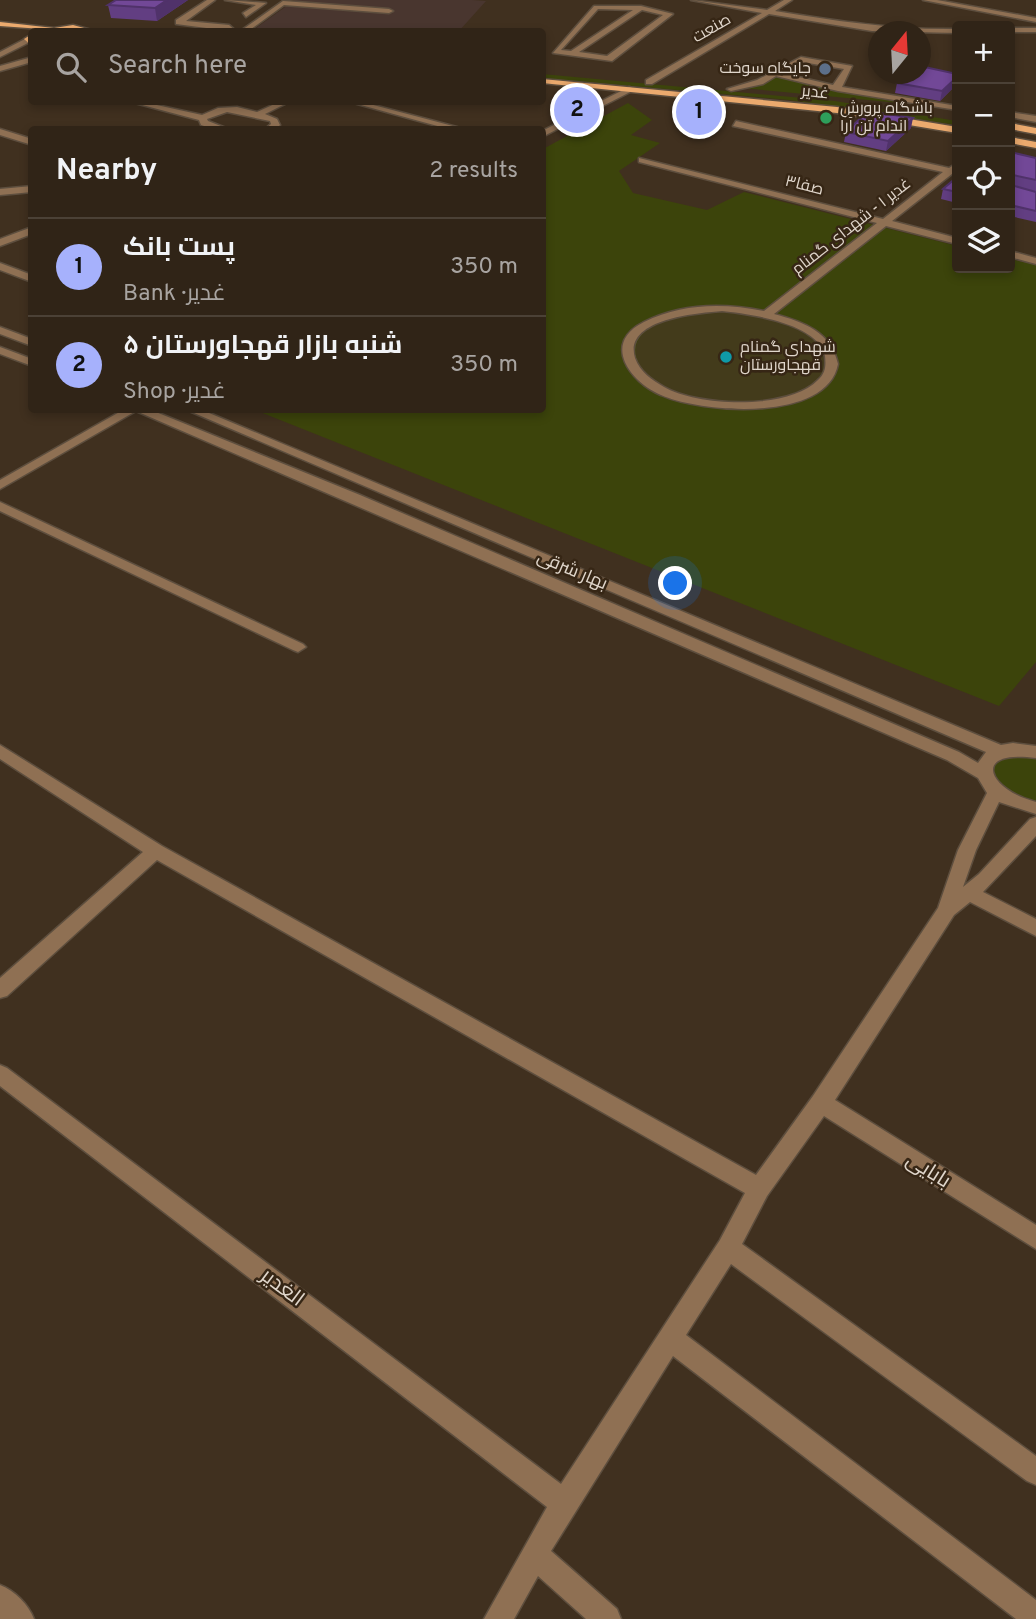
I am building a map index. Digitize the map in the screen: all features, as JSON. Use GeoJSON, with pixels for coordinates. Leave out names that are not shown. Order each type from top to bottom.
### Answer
{"type":"FeatureCollection","features":[{"type":"Feature","properties":{"kind":"main road"},"geometry":{"type":"LineString","coordinates":[[0,24],[85,28]]}},
{"type":"Feature","properties":{"kind":"main road"},"geometry":{"type":"LineString","coordinates":[[19,37],[28,39]]}},
{"type":"Feature","properties":{"kind":"main road"},"geometry":{"type":"LineString","coordinates":[[546,73],[707,87]]}},
{"type":"Feature","properties":{"kind":"main road","name":"غدیر"},"geometry":{"type":"LineString","coordinates":[[546,82],[837,110],[952,129]]}},
{"type":"Feature","properties":{"kind":"main road"},"geometry":{"type":"LineString","coordinates":[[717,88],[758,91]]}},
{"type":"Feature","properties":{"kind":"main road","name":"غدیر"},"geometry":{"type":"LineString","coordinates":[[835,94],[952,113]]}},
{"type":"Feature","properties":{"kind":"main road"},"geometry":{"type":"LineString","coordinates":[[1015,127],[1036,131]]}},
{"type":"Feature","properties":{"kind":"main road"},"geometry":{"type":"LineString","coordinates":[[1015,141],[1036,145]]}},
{"type":"Feature","properties":{"kind":"street"},"geometry":{"type":"LineString","coordinates":[[212,0],[178,22],[224,28]]}},
{"type":"Feature","properties":{"kind":"street"},"geometry":{"type":"LineString","coordinates":[[228,0],[263,3],[233,28]]}},
{"type":"Feature","properties":{"kind":"street"},"geometry":{"type":"LineString","coordinates":[[573,53],[653,0]]}},
{"type":"Feature","properties":{"kind":"street"},"geometry":{"type":"LineString","coordinates":[[694,0],[868,28]]}},
{"type":"Feature","properties":{"kind":"street","name":"صنعت"},"geometry":{"type":"LineString","coordinates":[[649,82],[789,0]]}},
{"type":"Feature","properties":{"kind":"street"},"geometry":{"type":"LineString","coordinates":[[926,0],[1036,20]]}},
{"type":"Feature","properties":{"kind":"street"},"geometry":{"type":"LineString","coordinates":[[248,28],[283,3],[389,11]]}},
{"type":"Feature","properties":{"kind":"street"},"geometry":{"type":"LineString","coordinates":[[596,7],[641,8],[670,14],[608,59],[573,53],[556,51],[596,7]]}},
{"type":"Feature","properties":{"kind":"street"},"geometry":{"type":"LineString","coordinates":[[1015,31],[1036,30]]}},
{"type":"Feature","properties":{"kind":"street"},"geometry":{"type":"LineString","coordinates":[[931,32],[952,31]]}},
{"type":"Feature","properties":{"kind":"street"},"geometry":{"type":"LineString","coordinates":[[0,55],[28,41]]}},
{"type":"Feature","properties":{"kind":"street"},"geometry":{"type":"LineString","coordinates":[[0,55],[21,55],[28,58]]}},
{"type":"Feature","properties":{"kind":"street"},"geometry":{"type":"LineString","coordinates":[[731,89],[760,82],[801,59],[849,68],[837,85],[835,94]]}},
{"type":"Feature","properties":{"kind":"street"},"geometry":{"type":"LineString","coordinates":[[0,69],[28,60]]}},
{"type":"Feature","properties":{"kind":"street"},"geometry":{"type":"LineString","coordinates":[[775,74],[835,94],[928,104],[952,113]]}},
{"type":"Feature","properties":{"kind":"street"},"geometry":{"type":"LineString","coordinates":[[546,133],[632,89]]}},
{"type":"Feature","properties":{"kind":"street"},"geometry":{"type":"LineString","coordinates":[[148,105],[203,118],[204,122],[214,126]]}},
{"type":"Feature","properties":{"kind":"street"},"geometry":{"type":"LineString","coordinates":[[258,114],[278,105]]}},
{"type":"Feature","properties":{"kind":"street"},"geometry":{"type":"LineString","coordinates":[[366,105],[448,126]]}},
{"type":"Feature","properties":{"kind":"street"},"geometry":{"type":"LineString","coordinates":[[203,118],[208,113],[223,109],[258,114],[273,119],[274,126]]}},
{"type":"Feature","properties":{"kind":"street"},"geometry":{"type":"LineString","coordinates":[[1015,116],[1036,119]]}},
{"type":"Feature","properties":{"kind":"street"},"geometry":{"type":"LineString","coordinates":[[736,124],[952,173]]}},
{"type":"Feature","properties":{"kind":"street"},"geometry":{"type":"LineString","coordinates":[[0,132],[28,141]]}},
{"type":"Feature","properties":{"kind":"street","name":"صفا۳"},"geometry":{"type":"LineString","coordinates":[[642,160],[952,240]]}},
{"type":"Feature","properties":{"kind":"street","name":"غدیر ۱ - شهدای گمنام"},"geometry":{"type":"LineString","coordinates":[[767,314],[883,222],[952,173]]}},
{"type":"Feature","properties":{"kind":"street"},"geometry":{"type":"LineString","coordinates":[[0,192],[28,189]]}},
{"type":"Feature","properties":{"kind":"street"},"geometry":{"type":"LineString","coordinates":[[0,243],[28,232]]}},
{"type":"Feature","properties":{"kind":"street"},"geometry":{"type":"LineString","coordinates":[[1015,255],[1036,261]]}},
{"type":"Feature","properties":{"kind":"street"},"geometry":{"type":"LineString","coordinates":[[0,265],[28,277]]}},
{"type":"Feature","properties":{"kind":"street"},"geometry":{"type":"LineString","coordinates":[[722,308],[767,314],[804,328],[828,348],[832,360],[831,371],[825,382],[812,391],[774,404],[737,406],[700,402],[658,388],[637,372],[628,355],[629,344],[635,334],[661,317],[680,312],[722,308]]}},
{"type":"Feature","properties":{"kind":"street"},"geometry":{"type":"LineString","coordinates":[[0,330],[28,341]]}},
{"type":"Feature","properties":{"kind":"street"},"geometry":{"type":"LineString","coordinates":[[0,350],[28,361]]}},
{"type":"Feature","properties":{"kind":"street"},"geometry":{"type":"LineString","coordinates":[[0,485],[126,413]]}},
{"type":"Feature","properties":{"kind":"street","name":"بهار شرقی"},"geometry":{"type":"LineString","coordinates":[[149,413],[368,503],[953,755],[984,774]]}},
{"type":"Feature","properties":{"kind":"street","name":"بهار شرقی"},"geometry":{"type":"LineString","coordinates":[[200,413],[999,751]]}},
{"type":"Feature","properties":{"kind":"street"},"geometry":{"type":"LineString","coordinates":[[0,506],[298,647]]}},
{"type":"Feature","properties":{"kind":"street"},"geometry":{"type":"LineString","coordinates":[[1036,752],[1012,749],[999,751],[990,756],[984,774],[996,793],[1021,806],[1036,808]]}},
{"type":"Feature","properties":{"kind":"street"},"geometry":{"type":"LineString","coordinates":[[0,751],[156,851],[760,1189]]}},
{"type":"Feature","properties":{"kind":"street"},"geometry":{"type":"LineString","coordinates":[[498,1619],[564,1503],[728,1248],[760,1189],[821,1104],[947,910],[977,828],[996,793]]}},
{"type":"Feature","properties":{"kind":"street"},"geometry":{"type":"LineString","coordinates":[[947,910],[986,879],[1036,824]]}},
{"type":"Feature","properties":{"kind":"street"},"geometry":{"type":"LineString","coordinates":[[0,990],[156,851]]}},
{"type":"Feature","properties":{"kind":"street"},"geometry":{"type":"LineString","coordinates":[[969,893],[1036,928]]}},
{"type":"Feature","properties":{"kind":"street","name":"الغدیر"},"geometry":{"type":"LineString","coordinates":[[0,1074],[564,1503]]}},
{"type":"Feature","properties":{"kind":"street","name":"بابایی"},"geometry":{"type":"LineString","coordinates":[[821,1104],[1036,1238]]}},
{"type":"Feature","properties":{"kind":"street"},"geometry":{"type":"LineString","coordinates":[[728,1248],[1036,1472]]}},
{"type":"Feature","properties":{"kind":"street"},"geometry":{"type":"LineString","coordinates":[[669,1338],[1036,1617]]}},
{"type":"Feature","properties":{"kind":"street"},"geometry":{"type":"LineString","coordinates":[[535,1555],[607,1619]]}},
{"type":"Feature","properties":{"kind":"street"},"geometry":{"type":"LineString","coordinates":[[0,1599],[20,1619]]}},
{"type":"Feature","properties":{"kind":"shaded area"},"geometry":{"type":"Polygon","coordinates":[[[295,0],[486,1],[462,28],[256,28],[295,0]]]}},
{"type":"Feature","properties":{"kind":"green space"},"geometry":{"type":"Polygon","coordinates":[[[546,74],[835,101],[952,120],[952,124],[789,100],[546,78],[546,74]]]}},
{"type":"Feature","properties":{"kind":"green space"},"geometry":{"type":"Polygon","coordinates":[[[777,76],[900,103],[742,88],[777,76]]]}},
{"type":"Feature","properties":{"kind":"green space","name":"شهدای گمنام قهجاورستان"},"geometry":{"type":"Polygon","coordinates":[[[628,103],[652,120],[631,135],[660,143],[619,171],[633,193],[707,210],[744,192],[952,245],[952,273],[1015,273],[1015,260],[1036,265],[1036,662],[999,706],[263,413],[546,413],[546,147],[628,103]]]}},
{"type":"Feature","properties":{"kind":"green space"},"geometry":{"type":"Polygon","coordinates":[[[1000,756],[1036,756],[1036,804],[1015,800],[991,778],[993,762],[1000,756]]]}},
{"type":"Feature","properties":{"kind":"sand"},"geometry":{"type":"Polygon","coordinates":[[[714,311],[773,318],[800,329],[812,337],[823,351],[826,364],[824,373],[810,387],[792,396],[752,403],[723,403],[695,398],[669,389],[647,374],[636,356],[640,337],[662,321],[687,314],[714,311]]]}},
{"type":"Feature","properties":{"kind":"building"},"geometry":{"type":"Polygon","coordinates":[[[116,0],[167,0],[155,8],[108,5],[116,0]]]}},
{"type":"Feature","properties":{"kind":"building"},"geometry":{"type":"Polygon","coordinates":[[[931,68],[952,73],[952,82],[942,91],[903,84],[931,84],[931,68]]]}},
{"type":"Feature","properties":{"kind":"building"},"geometry":{"type":"Polygon","coordinates":[[[868,111],[913,118],[888,141],[846,132],[868,111]]]}},
{"type":"Feature","properties":{"kind":"building"},"geometry":{"type":"Polygon","coordinates":[[[1015,153],[1036,158],[1036,180],[1015,175],[1015,153]]]}},
{"type":"Feature","properties":{"kind":"building"},"geometry":{"type":"Polygon","coordinates":[[[952,181],[952,191],[943,189],[952,181]]]}},
{"type":"Feature","properties":{"kind":"building"},"geometry":{"type":"Polygon","coordinates":[[[1015,186],[1036,192],[1036,211],[1015,206],[1015,186]]]}},
{"type":"Feature","properties":{"kind":"place","name":"جایگاه سوخت"},"geometry":{"type":"Point","coordinates":[825,69]}},
{"type":"Feature","properties":{"kind":"place","name":"۵ شنبه بازار قهجاورستان"},"geometry":{"type":"Point","coordinates":[577,110]}},
{"type":"Feature","properties":{"kind":"place","name":"پست بانک"},"geometry":{"type":"Point","coordinates":[699,112]}},
{"type":"Feature","properties":{"kind":"place","name":"باشگاه پرورش اندام تن آرا"},"geometry":{"type":"Point","coordinates":[826,118]}},
{"type":"Feature","properties":{"kind":"place","name":"شهدای گمنام قهجاورستان"},"geometry":{"type":"Point","coordinates":[726,357]}}]}
